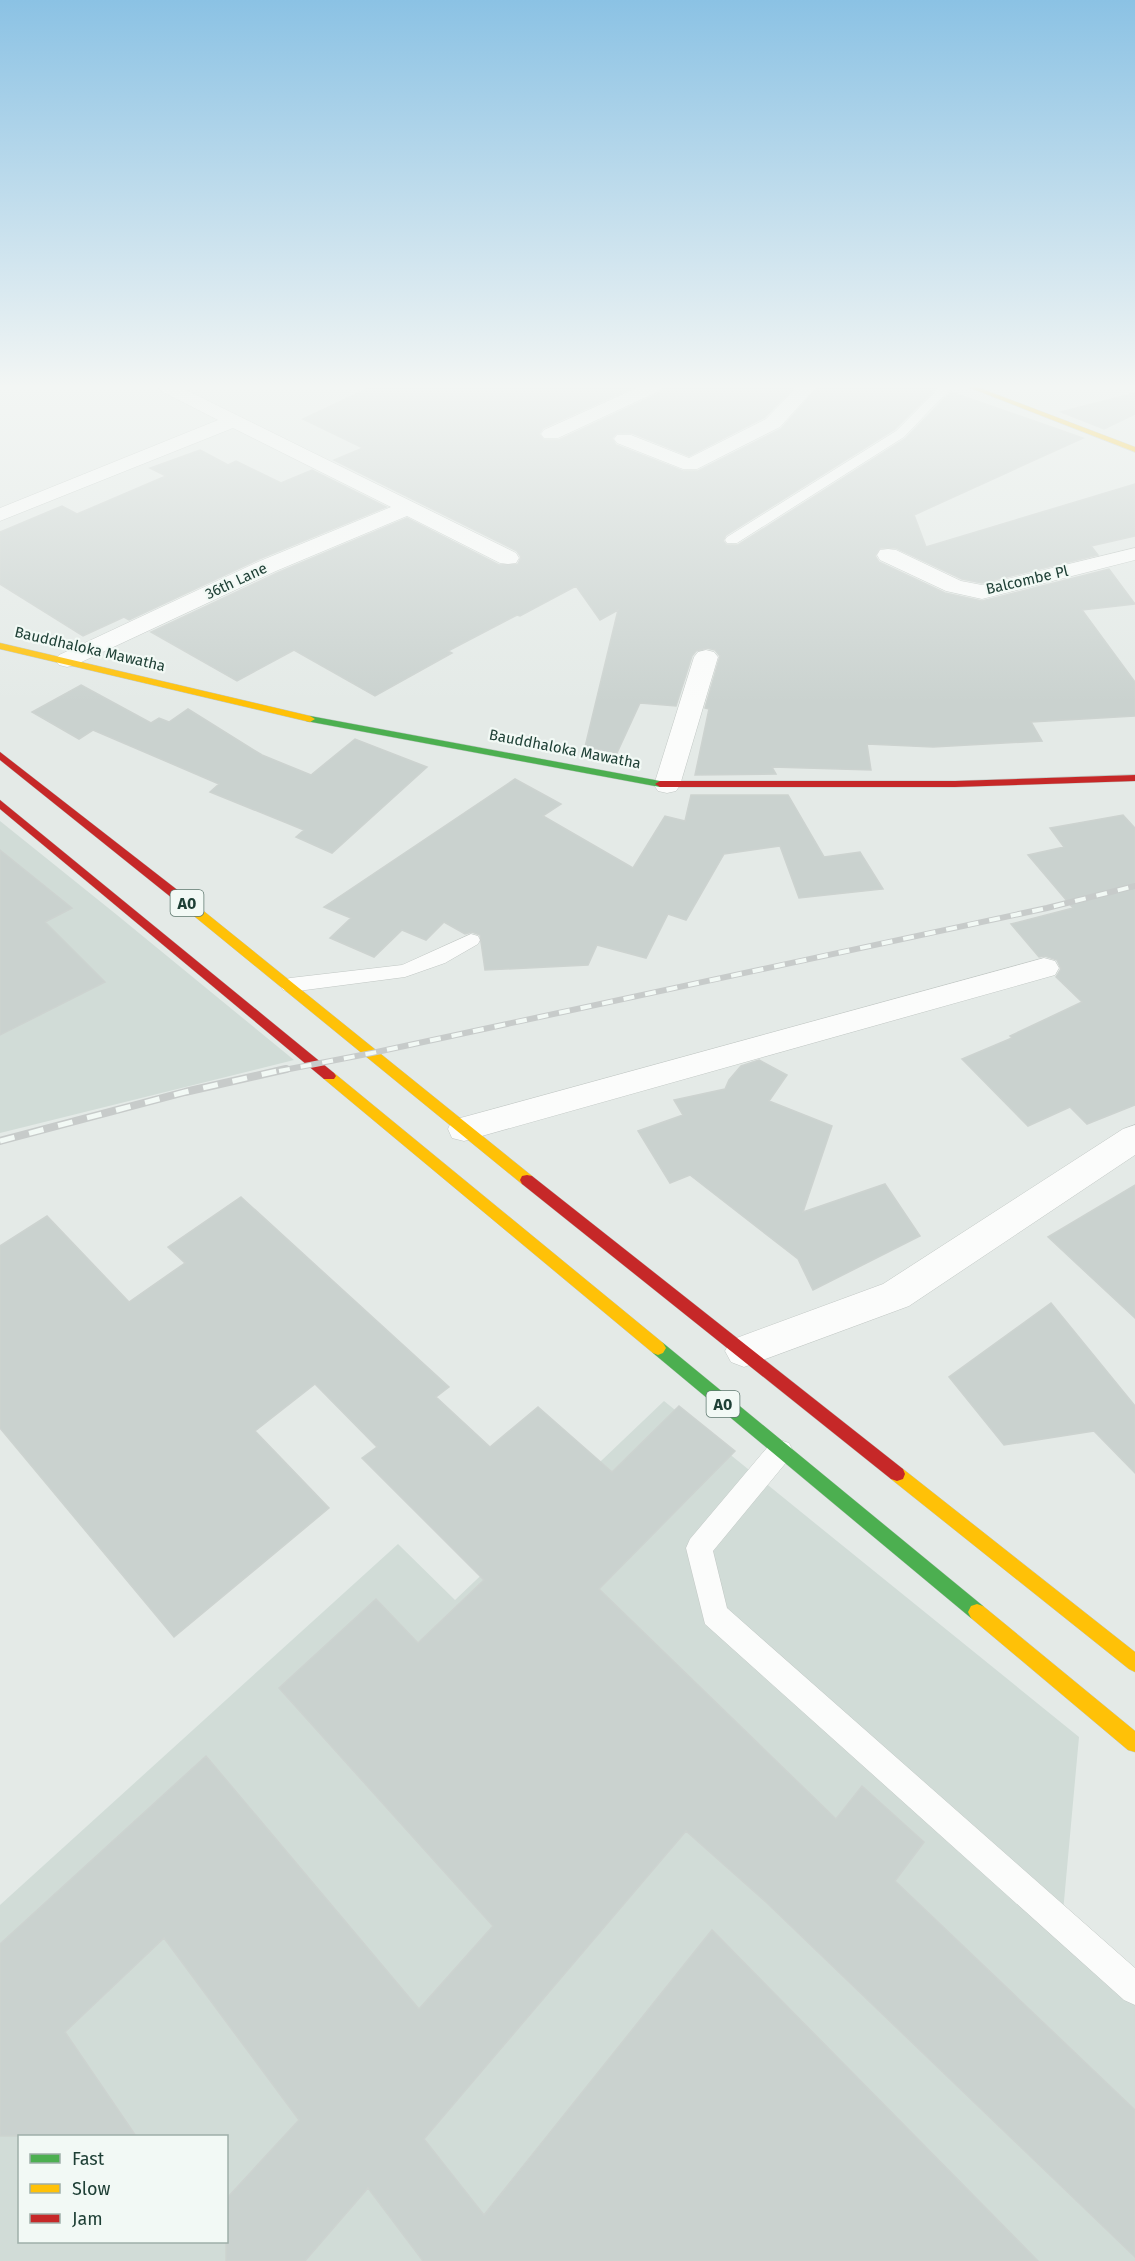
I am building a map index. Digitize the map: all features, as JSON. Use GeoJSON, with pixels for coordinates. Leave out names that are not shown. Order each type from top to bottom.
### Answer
{"type":"FeatureCollection","features":[{"type":"Feature","properties":{"kind":"main road","name":"Bauddhaloka Mawatha"},"geometry":{"type":"LineString","coordinates":[[0,646],[316,720],[667,785],[955,784],[1135,778]]}},
{"type":"Feature","properties":{"kind":"main road","name":"A0"},"geometry":{"type":"LineString","coordinates":[[0,755],[290,985],[464,1129],[1135,1663]]}},
{"type":"Feature","properties":{"kind":"main road","name":"A0"},"geometry":{"type":"LineString","coordinates":[[0,803],[1135,1743]]}},
{"type":"Feature","properties":{"kind":"street"},"geometry":{"type":"LineString","coordinates":[[0,515],[56,493]]}},
{"type":"Feature","properties":{"kind":"street"},"geometry":{"type":"LineString","coordinates":[[377,493],[508,558]]}},
{"type":"Feature","properties":{"kind":"street","name":"36th Lane"},"geometry":{"type":"LineString","coordinates":[[67,660],[268,566],[408,508]]}},
{"type":"Feature","properties":{"kind":"street","name":"Balcombe Pl"},"geometry":{"type":"LineString","coordinates":[[888,555],[954,586],[982,592],[1135,554]]}},
{"type":"Feature","properties":{"kind":"street"},"geometry":{"type":"LineString","coordinates":[[667,785],[706,657]]}},
{"type":"Feature","properties":{"kind":"street"},"geometry":{"type":"LineString","coordinates":[[464,1129],[1044,968]]}},
{"type":"Feature","properties":{"kind":"street"},"geometry":{"type":"LineString","coordinates":[[744,1351],[896,1295],[1135,1138]]}},
{"type":"Feature","properties":{"kind":"lane"},"geometry":{"type":"LineString","coordinates":[[732,540],[807,493]]}},
{"type":"Feature","properties":{"kind":"lane"},"geometry":{"type":"LineString","coordinates":[[290,985],[405,970],[438,958],[471,940]]}},
{"type":"Feature","properties":{"kind":"lane"},"geometry":{"type":"LineString","coordinates":[[780,1451],[699,1548],[715,1615],[1135,1989]]}},
{"type":"Feature","properties":{"kind":"shaded area"},"geometry":{"type":"Polygon","coordinates":[[[0,821],[117,915],[294,1060],[0,1133],[0,821]]]}},
{"type":"Feature","properties":{"kind":"shaded area"},"geometry":{"type":"Polygon","coordinates":[[[664,1401],[1079,1737],[1062,1923],[1135,1989],[1135,2261],[0,2261],[0,1905],[398,1544],[455,1600],[664,1401]]]}},
{"type":"Feature","properties":{"kind":"building"},"geometry":{"type":"Polygon","coordinates":[[[127,493],[357,493],[386,507],[259,559],[129,620],[124,617],[83,636],[0,584],[0,532],[62,506],[77,514],[127,493]]]}},
{"type":"Feature","properties":{"kind":"building"},"geometry":{"type":"Polygon","coordinates":[[[399,493],[794,493],[726,535],[723,541],[727,545],[738,545],[821,493],[963,493],[914,515],[926,547],[1107,493],[1135,493],[1135,536],[1091,546],[1098,555],[982,583],[962,579],[896,548],[880,548],[875,556],[879,562],[945,593],[982,601],[1109,569],[1135,604],[1082,610],[1135,682],[1135,716],[1031,722],[1042,741],[933,747],[867,744],[871,770],[772,767],[776,774],[695,775],[709,709],[705,708],[720,656],[715,650],[707,648],[696,651],[692,656],[676,706],[640,703],[617,753],[585,747],[618,610],[600,620],[576,586],[448,651],[452,653],[375,696],[294,650],[237,681],[151,632],[277,573],[407,518],[499,565],[518,564],[521,557],[517,551],[399,493]]]}},
{"type":"Feature","properties":{"kind":"building"},"geometry":{"type":"Polygon","coordinates":[[[81,685],[151,723],[159,718],[169,722],[188,709],[262,755],[311,775],[355,739],[427,767],[332,853],[296,837],[304,830],[210,792],[219,784],[93,730],[79,739],[32,712],[81,685]]]}},
{"type":"Feature","properties":{"kind":"building"},"geometry":{"type":"Polygon","coordinates":[[[515,779],[561,804],[543,816],[633,868],[665,816],[685,821],[691,795],[788,795],[824,857],[860,852],[883,889],[799,898],[780,846],[724,854],[686,920],[668,914],[646,958],[597,945],[588,965],[485,970],[480,935],[472,932],[465,934],[444,922],[426,940],[402,930],[374,957],[330,938],[351,918],[324,907],[515,779]]]}},
{"type":"Feature","properties":{"kind":"building"},"geometry":{"type":"Polygon","coordinates":[[[1123,815],[1135,828],[1135,1105],[1087,1124],[1070,1107],[1028,1126],[962,1059],[1012,1038],[1010,1036],[1082,1002],[1056,977],[1061,969],[1057,960],[1045,956],[1039,957],[1011,924],[1073,908],[1028,855],[1064,847],[1050,828],[1123,815]]]}},
{"type":"Feature","properties":{"kind":"building"},"geometry":{"type":"Polygon","coordinates":[[[0,850],[72,908],[45,922],[105,982],[0,1035],[0,850]]]}},
{"type":"Feature","properties":{"kind":"building"},"geometry":{"type":"Polygon","coordinates":[[[759,1060],[787,1075],[769,1101],[832,1126],[803,1212],[885,1184],[920,1236],[813,1290],[798,1259],[690,1175],[670,1183],[638,1131],[683,1115],[674,1100],[725,1089],[729,1080],[741,1066],[759,1060]]]}},
{"type":"Feature","properties":{"kind":"building"},"geometry":{"type":"Polygon","coordinates":[[[1135,1185],[1135,1318],[1048,1237],[1135,1185]]]}},
{"type":"Feature","properties":{"kind":"building"},"geometry":{"type":"Polygon","coordinates":[[[241,1197],[449,1387],[436,1397],[490,1447],[538,1407],[612,1472],[679,1406],[735,1451],[599,1589],[836,1819],[862,1786],[924,1842],[895,1881],[1135,2110],[1135,2257],[767,1903],[686,1831],[424,2139],[484,2215],[712,1930],[1038,2261],[423,2261],[368,2188],[305,2261],[226,2261],[228,2197],[299,2120],[164,1938],[65,2032],[135,2135],[0,2136],[0,1944],[206,1756],[419,2009],[493,1926],[279,1688],[376,1599],[418,1643],[484,1580],[362,1458],[377,1447],[315,1384],[255,1431],[329,1508],[174,1637],[0,1428],[0,1246],[47,1216],[129,1302],[185,1263],[168,1247],[241,1197]]]}},
{"type":"Feature","properties":{"kind":"building"},"geometry":{"type":"Polygon","coordinates":[[[1051,1303],[1135,1406],[1135,1473],[1094,1431],[1004,1445],[949,1377],[1051,1303]]]}},
{"type":"Feature","properties":{"kind":"railway"},"geometry":{"type":"LineString","coordinates":[[279,1071],[1047,908],[1135,886]]}},
{"type":"Feature","properties":{"kind":"railway"},"geometry":{"type":"LineString","coordinates":[[0,1141],[185,1092],[286,1069]]}},
{"type":"Feature","properties":{"kind":"traffic: fast"},"geometry":{"type":"LineString","coordinates":[[310,719],[660,784]]}},
{"type":"Feature","properties":{"kind":"traffic: fast"},"geometry":{"type":"LineString","coordinates":[[658,1348],[977,1612]]}},
{"type":"Feature","properties":{"kind":"traffic: slow"},"geometry":{"type":"LineString","coordinates":[[0,646],[310,719]]}},
{"type":"Feature","properties":{"kind":"traffic: slow"},"geometry":{"type":"LineString","coordinates":[[176,895],[527,1180]]}},
{"type":"Feature","properties":{"kind":"traffic: slow"},"geometry":{"type":"LineString","coordinates":[[329,1076],[658,1348]]}},
{"type":"Feature","properties":{"kind":"traffic: slow"},"geometry":{"type":"LineString","coordinates":[[897,1474],[1135,1663]]}},
{"type":"Feature","properties":{"kind":"traffic: slow"},"geometry":{"type":"LineString","coordinates":[[977,1612],[1135,1743]]}},
{"type":"Feature","properties":{"kind":"traffic: jam"},"geometry":{"type":"LineString","coordinates":[[0,755],[176,895]]}},
{"type":"Feature","properties":{"kind":"traffic: jam"},"geometry":{"type":"LineString","coordinates":[[660,784],[955,784],[1135,778]]}},
{"type":"Feature","properties":{"kind":"traffic: jam"},"geometry":{"type":"LineString","coordinates":[[0,803],[329,1076]]}},
{"type":"Feature","properties":{"kind":"traffic: jam"},"geometry":{"type":"LineString","coordinates":[[527,1180],[897,1474]]}}]}
